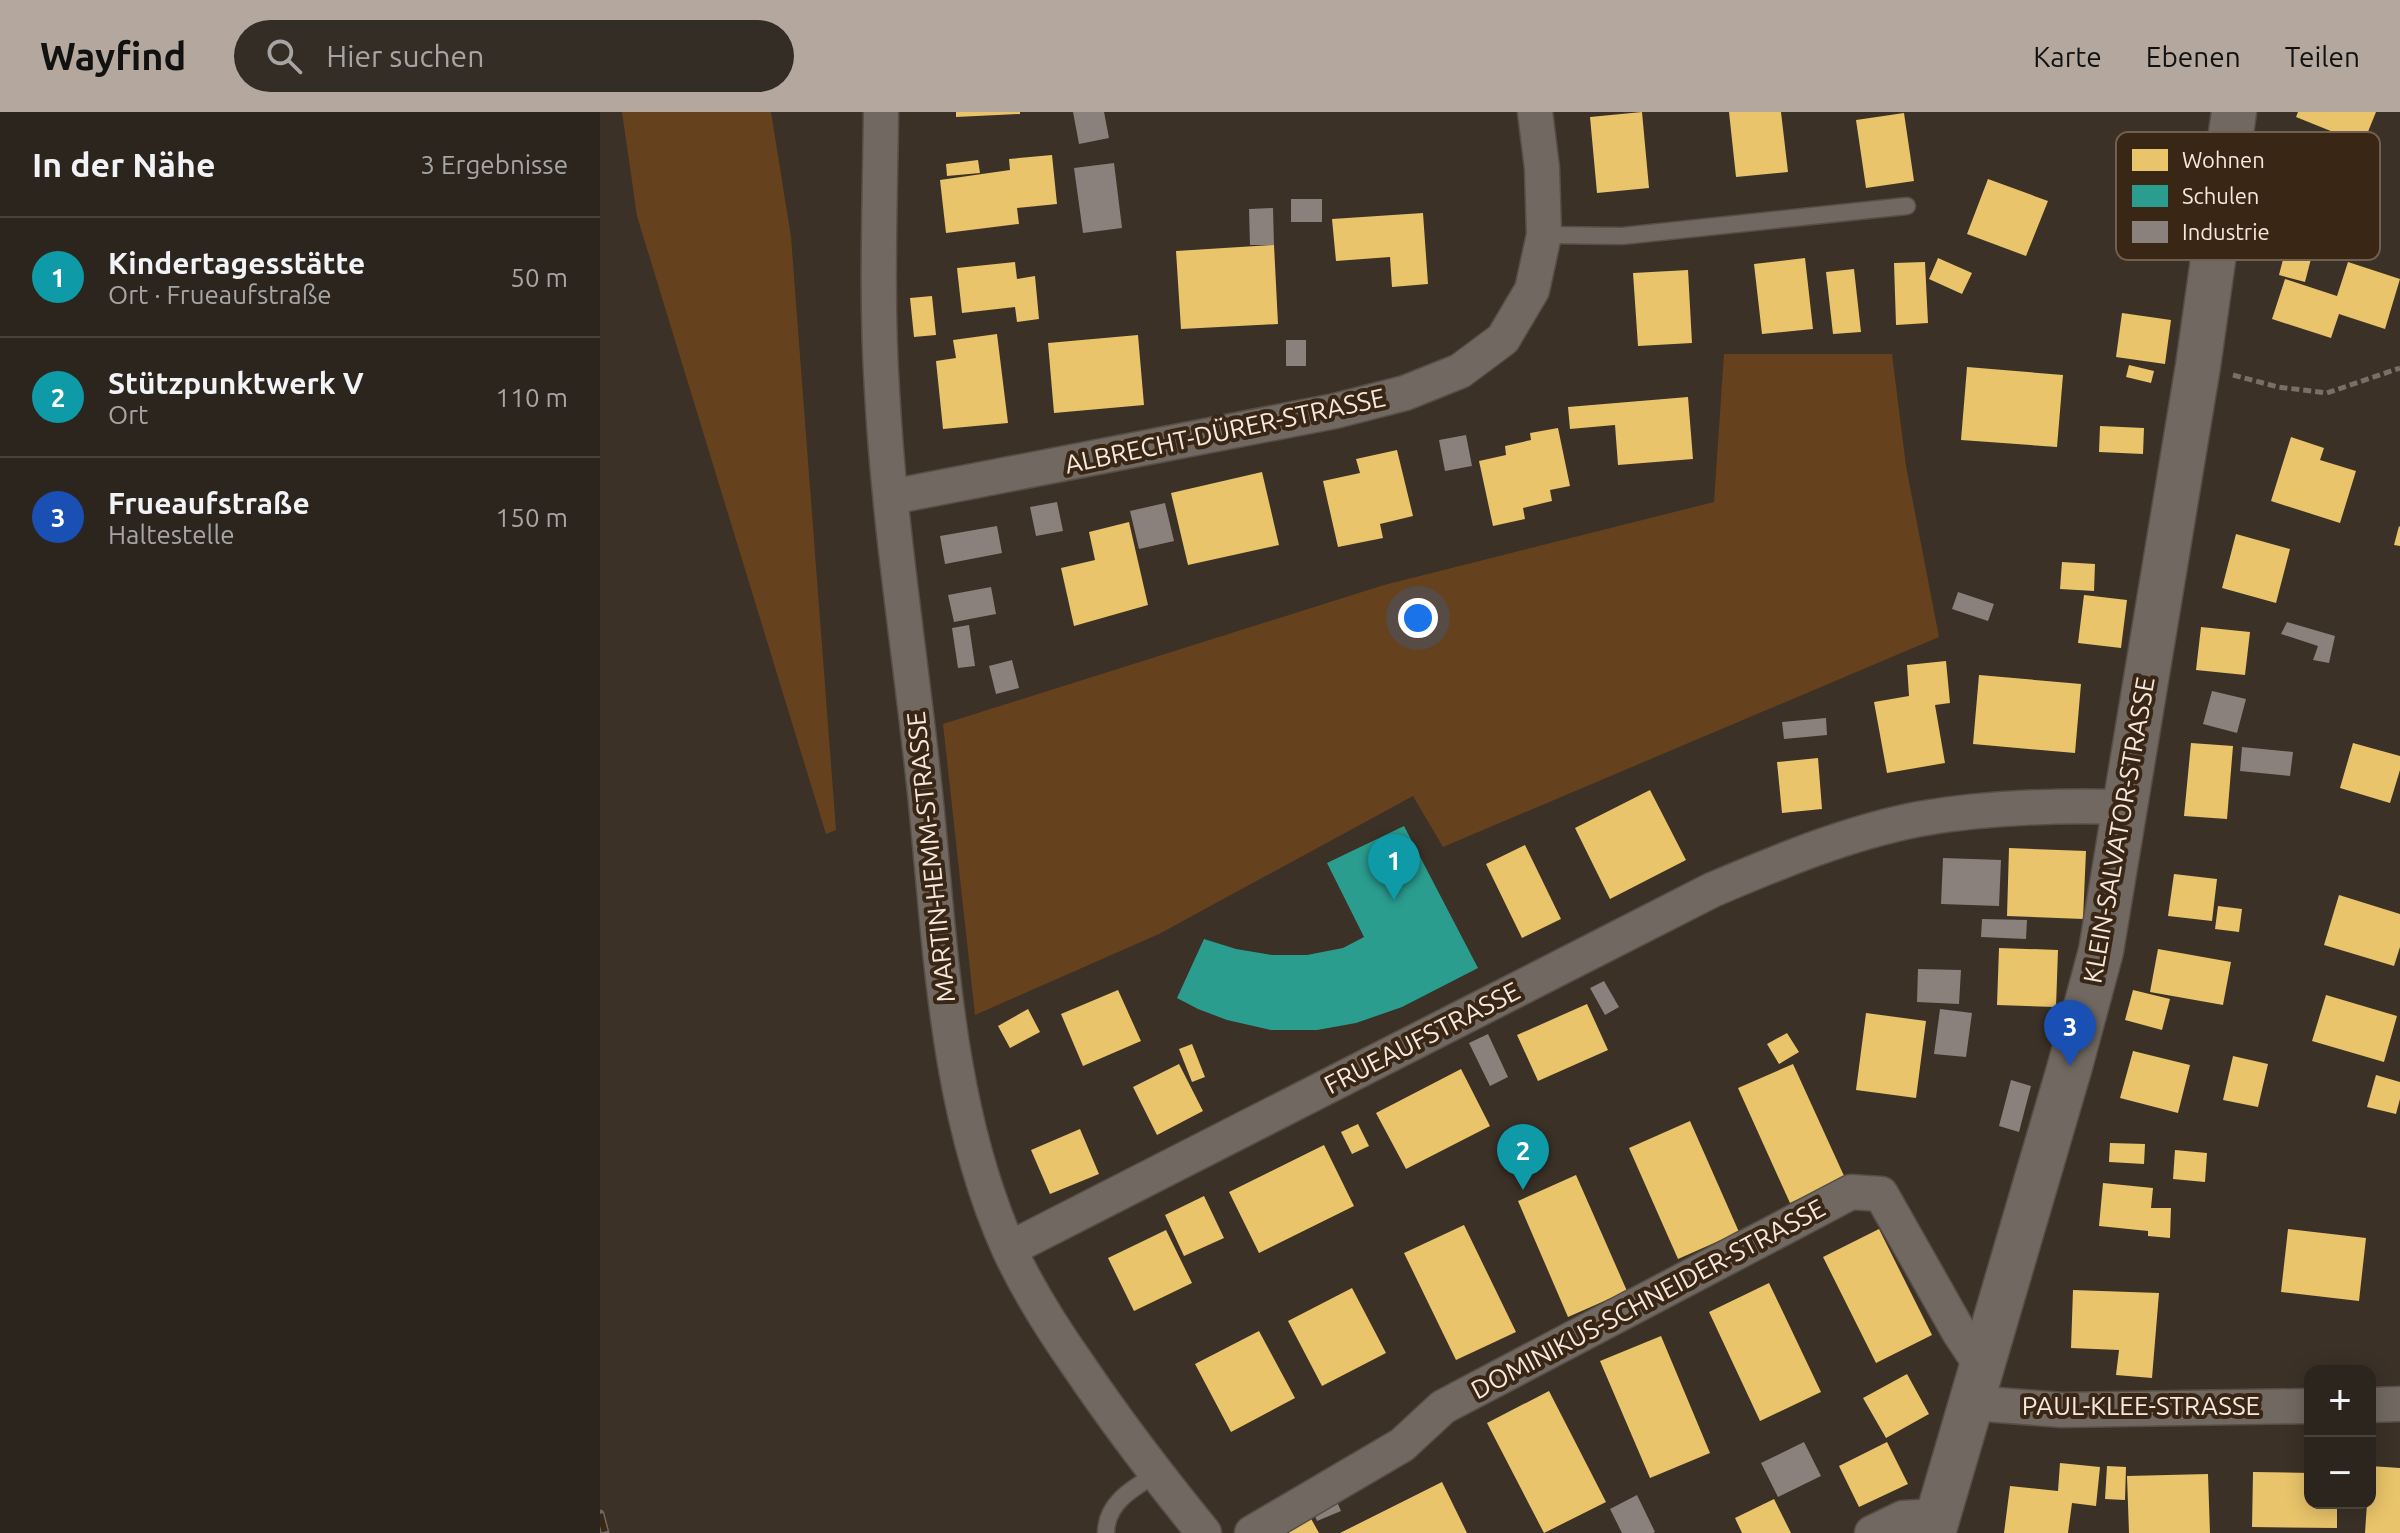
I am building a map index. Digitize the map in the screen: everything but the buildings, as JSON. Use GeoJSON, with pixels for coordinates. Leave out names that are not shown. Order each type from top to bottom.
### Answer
{"type":"FeatureCollection","features":[{"type":"Feature","properties":{"kind":"street","name":"MARTIN-HEMM-STRASSE"},"geometry":{"type":"LineString","coordinates":[[881,112],[881,389],[901,602],[923,769],[951,1039],[962,1106],[984,1183],[1009,1249],[1045,1317],[1105,1405],[1204,1533]]}},
{"type":"Feature","properties":{"kind":"street","name":"ALBRECHT-DÜRER-STRASSE"},"geometry":{"type":"LineString","coordinates":[[891,497],[1335,411],[1405,393],[1460,371],[1503,339],[1532,290],[1544,235],[1542,168],[1535,112]]}},
{"type":"Feature","properties":{"kind":"street","name":"KLEIN-SALVATOR-STRASSE"},"geometry":{"type":"LineString","coordinates":[[2231,132],[2234,112]]}},
{"type":"Feature","properties":{"kind":"street","name":"KLEIN-SALVATOR-STRASSE"},"geometry":{"type":"LineString","coordinates":[[1935,1524],[2101,951],[2213,260]]}},
{"type":"Feature","properties":{"kind":"street","name":"FRUEAUFSTRASSE"},"geometry":{"type":"LineString","coordinates":[[1009,1249],[1712,890],[1782,860],[1851,837],[1917,820],[1984,810],[2055,805],[2126,807]]}},
{"type":"Feature","properties":{"kind":"street","name":"DOMINIKUS-SCHNEIDER-STRASSE"},"geometry":{"type":"LineString","coordinates":[[1252,1533],[1402,1445],[1443,1407],[1851,1192],[1881,1194],[1959,1332],[1977,1386]]}},
{"type":"Feature","properties":{"kind":"street","name":"PAUL-KLEE-STRASSE"},"geometry":{"type":"LineString","coordinates":[[1977,1386],[2062,1410],[2304,1406]]}},
{"type":"Feature","properties":{"kind":"street"},"geometry":{"type":"LineString","coordinates":[[2376,1405],[2400,1404]]}},
{"type":"Feature","properties":{"kind":"street"},"geometry":{"type":"LineString","coordinates":[[1872,1533],[1903,1518],[1935,1524]]}},
{"type":"Feature","properties":{"kind":"lane"},"geometry":{"type":"LineString","coordinates":[[1544,235],[1622,236],[1907,206]]}},
{"type":"Feature","properties":{"kind":"lane"},"geometry":{"type":"LineString","coordinates":[[1106,1533],[1115,1504],[1156,1474]]}},
{"type":"Feature","properties":{"kind":"path"},"geometry":{"type":"LineString","coordinates":[[2198,366],[2278,387],[2327,393],[2400,368]]}},
{"type":"Feature","properties":{"kind":"shaded area"},"geometry":{"type":"Polygon","coordinates":[[[622,112],[771,112],[791,237],[836,830],[826,834],[637,216],[622,112]]]}},
{"type":"Feature","properties":{"kind":"shaded area"},"geometry":{"type":"Polygon","coordinates":[[[1724,354],[1892,354],[1906,466],[1939,637],[1443,847],[1413,796],[1159,934],[975,1015],[943,724],[1384,585],[1714,502],[1724,354]]]}},
{"type":"Feature","properties":{"kind":"railway"},"geometry":{"type":"LineString","coordinates":[[600,1514],[605,1533]]}},
{"type":"Feature","properties":{"kind":"place","name":"Kindertagesstätte"},"geometry":{"type":"Point","coordinates":[1394,900]}},
{"type":"Feature","properties":{"kind":"place","name":"Frueaufstraße"},"geometry":{"type":"Point","coordinates":[2070,1066]}},
{"type":"Feature","properties":{"kind":"place","name":"Stützpunktwerk V"},"geometry":{"type":"Point","coordinates":[1523,1190]}}]}
